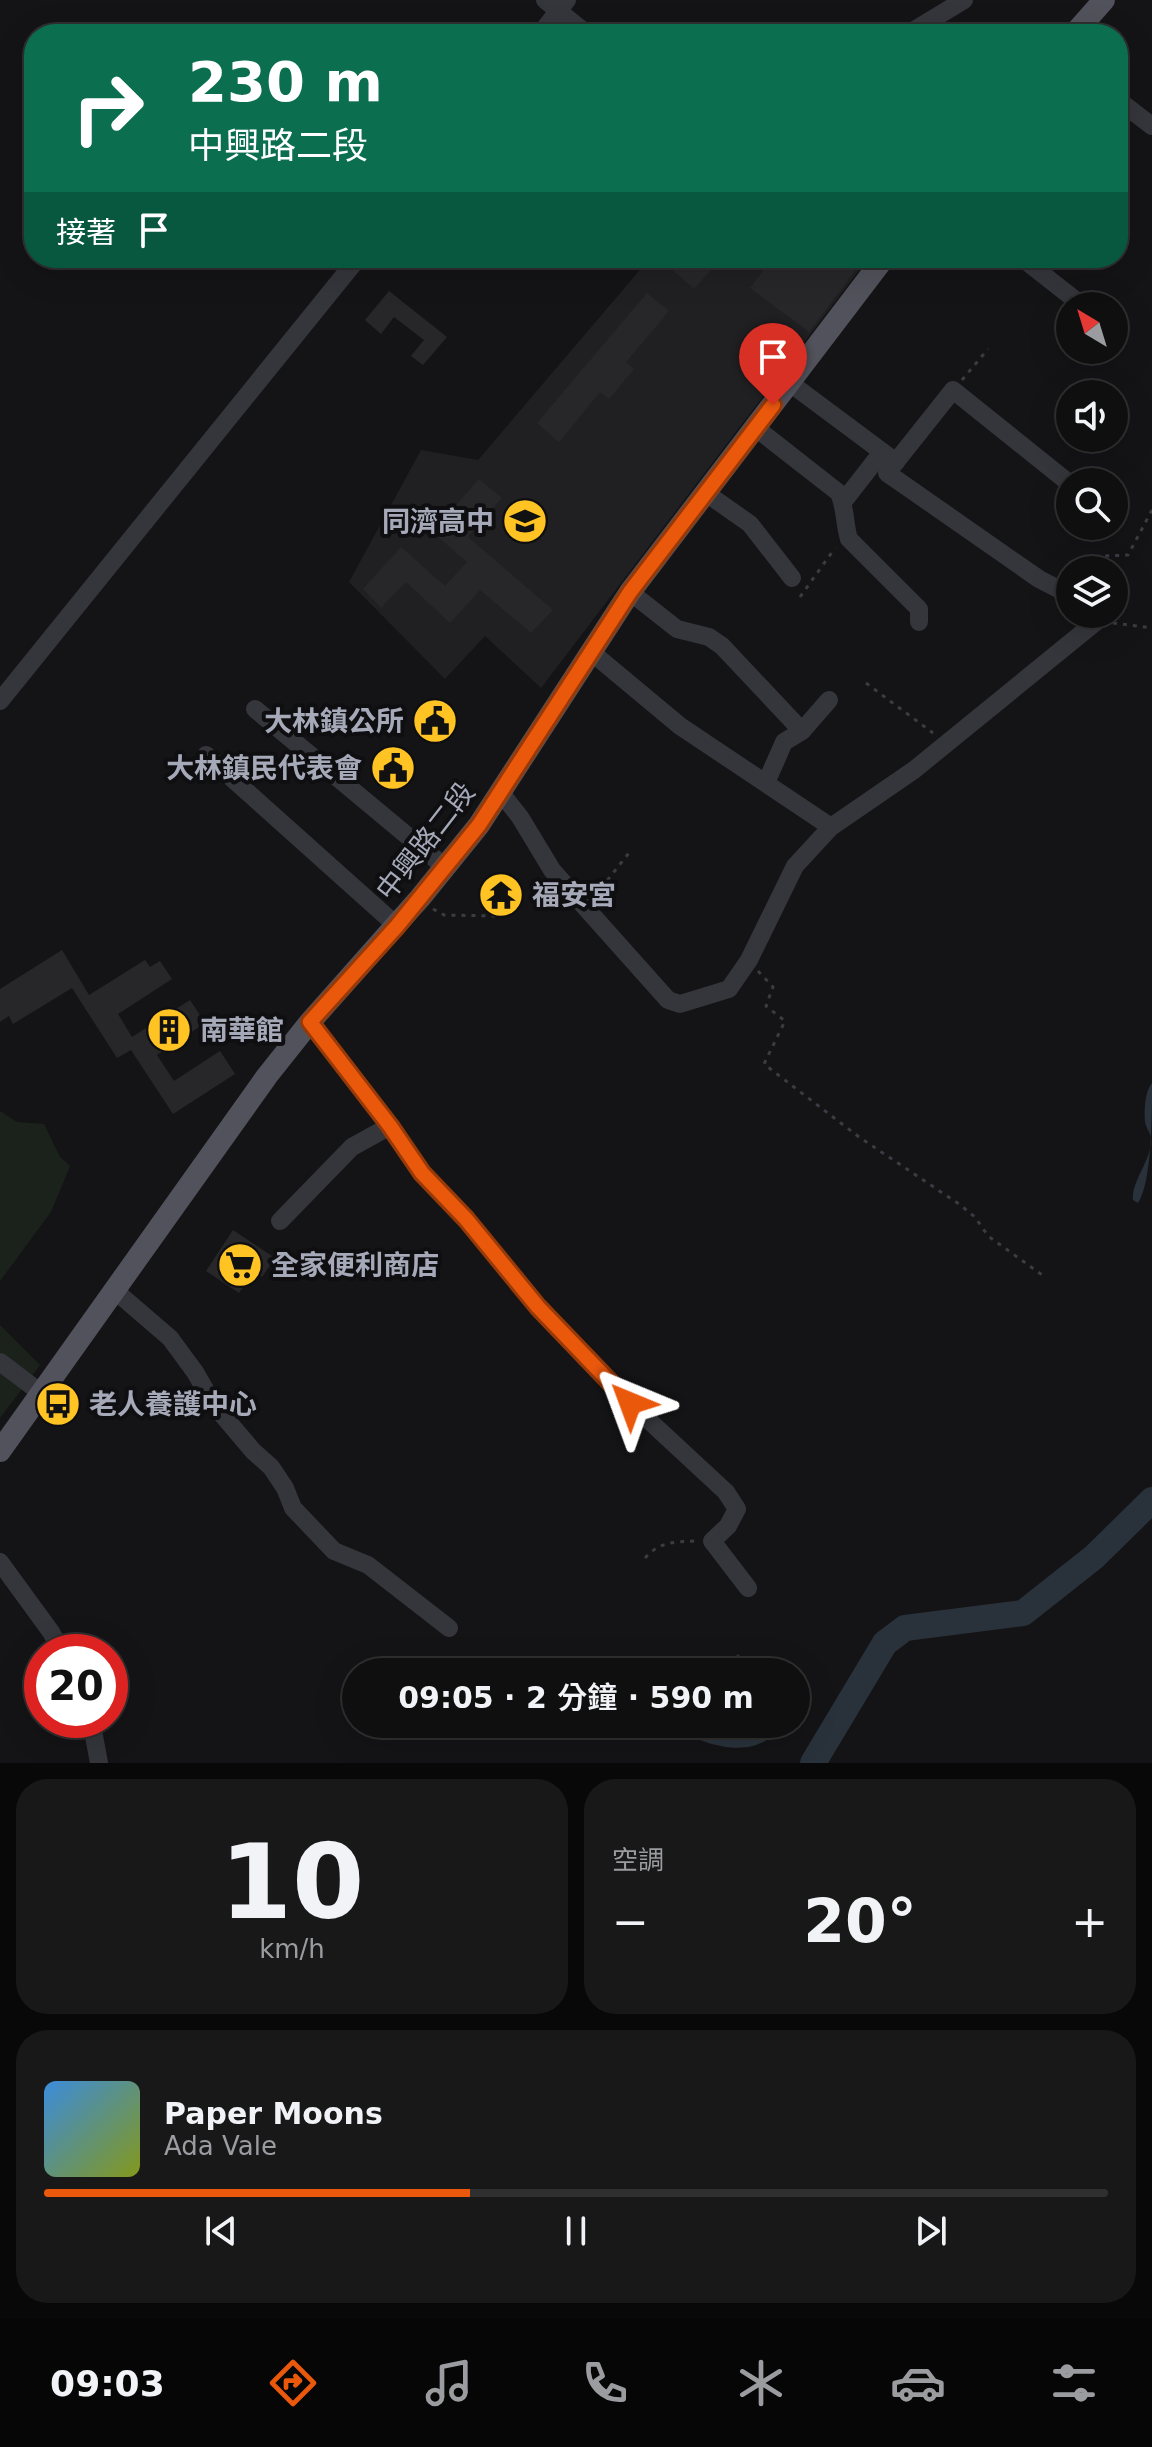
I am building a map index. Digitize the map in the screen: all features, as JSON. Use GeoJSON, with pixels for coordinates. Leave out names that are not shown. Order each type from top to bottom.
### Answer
{"type":"FeatureCollection","features":[{"type":"Feature","properties":{"kind":"main road"},"geometry":{"type":"LineString","coordinates":[[1081,24],[1097,3]]}},
{"type":"Feature","properties":{"kind":"main road","name":"中興路二段"},"geometry":{"type":"LineString","coordinates":[[0,1451],[267,1076],[310,1022],[446,868],[501,793],[630,592],[790,383],[869,268]]}},
{"type":"Feature","properties":{"kind":"street"},"geometry":{"type":"LineString","coordinates":[[924,24],[964,0]]}},
{"type":"Feature","properties":{"kind":"street"},"geometry":{"type":"LineString","coordinates":[[546,24],[557,4],[577,24]]}},
{"type":"Feature","properties":{"kind":"street"},"geometry":{"type":"LineString","coordinates":[[1128,108],[1152,126]]}},
{"type":"Feature","properties":{"kind":"street"},"geometry":{"type":"LineString","coordinates":[[0,701],[350,268]]}},
{"type":"Feature","properties":{"kind":"street"},"geometry":{"type":"LineString","coordinates":[[1035,268],[1065,292]]}},
{"type":"Feature","properties":{"kind":"street"},"geometry":{"type":"LineString","coordinates":[[790,383],[889,457]]}},
{"type":"Feature","properties":{"kind":"street"},"geometry":{"type":"LineString","coordinates":[[843,502],[953,390],[1056,473]]}},
{"type":"Feature","properties":{"kind":"street"},"geometry":{"type":"LineString","coordinates":[[756,428],[839,493],[849,539],[919,609],[919,622]]}},
{"type":"Feature","properties":{"kind":"street"},"geometry":{"type":"LineString","coordinates":[[889,457],[887,473],[1056,588]]}},
{"type":"Feature","properties":{"kind":"street"},"geometry":{"type":"LineString","coordinates":[[706,493],[750,524],[792,578]]}},
{"type":"Feature","properties":{"kind":"street"},"geometry":{"type":"LineString","coordinates":[[630,592],[677,629],[709,637],[722,646],[802,731]]}},
{"type":"Feature","properties":{"kind":"street"},"geometry":{"type":"LineString","coordinates":[[501,793],[520,817],[552,870],[668,1000],[680,1004],[729,989],[749,960],[795,866],[831,827],[914,770],[1020,686],[1083,628]]}},
{"type":"Feature","properties":{"kind":"street"},"geometry":{"type":"LineString","coordinates":[[590,651],[680,726],[831,827]]}},
{"type":"Feature","properties":{"kind":"street"},"geometry":{"type":"LineString","coordinates":[[766,783],[784,742],[802,731],[829,700]]}},
{"type":"Feature","properties":{"kind":"street"},"geometry":{"type":"LineString","coordinates":[[255,709],[446,868]]}},
{"type":"Feature","properties":{"kind":"street"},"geometry":{"type":"LineString","coordinates":[[206,755],[397,926]]}},
{"type":"Feature","properties":{"kind":"street"},"geometry":{"type":"LineString","coordinates":[[310,1022],[422,1173],[466,1219],[538,1307],[630,1403],[726,1492],[737,1509],[728,1526],[712,1541],[748,1588]]}},
{"type":"Feature","properties":{"kind":"street"},"geometry":{"type":"LineString","coordinates":[[280,1221],[352,1147],[390,1126]]}},
{"type":"Feature","properties":{"kind":"street"},"geometry":{"type":"LineString","coordinates":[[113,1289],[170,1338],[214,1405],[253,1451],[271,1467],[285,1488],[293,1508],[334,1551],[368,1565],[449,1628]]}},
{"type":"Feature","properties":{"kind":"street"},"geometry":{"type":"LineString","coordinates":[[0,1362],[41,1393]]}},
{"type":"Feature","properties":{"kind":"street"},"geometry":{"type":"LineString","coordinates":[[0,1562],[52,1634]]}},
{"type":"Feature","properties":{"kind":"street"},"geometry":{"type":"LineString","coordinates":[[89,1763],[91,1738]]}},
{"type":"Feature","properties":{"kind":"street"},"geometry":{"type":"LineString","coordinates":[[95,1738],[99,1763]]}},
{"type":"Feature","properties":{"kind":"path"},"geometry":{"type":"LineString","coordinates":[[953,390],[988,349]]}},
{"type":"Feature","properties":{"kind":"path"},"geometry":{"type":"LineString","coordinates":[[1105,556],[1128,555],[1152,510]]}},
{"type":"Feature","properties":{"kind":"path"},"geometry":{"type":"LineString","coordinates":[[800,597],[847,532]]}},
{"type":"Feature","properties":{"kind":"path"},"geometry":{"type":"LineString","coordinates":[[1128,623],[1152,628]]}},
{"type":"Feature","properties":{"kind":"path"},"geometry":{"type":"LineString","coordinates":[[866,683],[946,742]]}},
{"type":"Feature","properties":{"kind":"path"},"geometry":{"type":"LineString","coordinates":[[586,908],[632,849]]}},
{"type":"Feature","properties":{"kind":"path"},"geometry":{"type":"LineString","coordinates":[[420,898],[444,915],[500,916]]}},
{"type":"Feature","properties":{"kind":"path"},"geometry":{"type":"LineString","coordinates":[[749,960],[773,987],[766,1006],[785,1021],[764,1064],[859,1137],[959,1204],[975,1217],[988,1236],[1045,1277]]}},
{"type":"Feature","properties":{"kind":"path"},"geometry":{"type":"LineString","coordinates":[[645,1558],[666,1542],[712,1541]]}},
{"type":"Feature","properties":{"kind":"shaded area","name":"同濟高中"},"geometry":{"type":"Polygon","coordinates":[[[641,268],[860,269],[541,688],[485,636],[445,679],[349,582],[421,450],[478,460],[641,268]]]}},
{"type":"Feature","properties":{"kind":"shaded area"},"geometry":{"type":"Polygon","coordinates":[[[1152,1083],[1152,1112],[1151,1137],[1145,1123],[1145,1112],[1146,1096],[1152,1083]]]}},
{"type":"Feature","properties":{"kind":"shaded area"},"geometry":{"type":"Polygon","coordinates":[[[0,1111],[17,1122],[44,1124],[60,1157],[70,1166],[51,1212],[0,1281],[0,1111]]]}},
{"type":"Feature","properties":{"kind":"shaded area"},"geometry":{"type":"Polygon","coordinates":[[[1150,1148],[1146,1180],[1138,1203],[1133,1200],[1133,1193],[1150,1148]]]}},
{"type":"Feature","properties":{"kind":"shaded area"},"geometry":{"type":"Polygon","coordinates":[[[0,1325],[40,1365],[0,1418],[0,1325]]]}},
{"type":"Feature","properties":{"kind":"shaded area"},"geometry":{"type":"Polygon","coordinates":[[[696,1738],[769,1738],[757,1745],[732,1748],[696,1738]]]}},
{"type":"Feature","properties":{"kind":"building"},"geometry":{"type":"Polygon","coordinates":[[[670,268],[713,268],[694,289],[670,268]]]}},
{"type":"Feature","properties":{"kind":"building"},"geometry":{"type":"Polygon","coordinates":[[[765,268],[851,268],[855,271],[809,332],[750,288],[765,268]]]}},
{"type":"Feature","properties":{"kind":"building"},"geometry":{"type":"Polygon","coordinates":[[[389,291],[447,337],[423,365],[411,356],[424,340],[394,317],[381,334],[365,320],[389,291]]]}},
{"type":"Feature","properties":{"kind":"building"},"geometry":{"type":"Polygon","coordinates":[[[647,293],[669,311],[626,362],[634,369],[609,399],[600,392],[559,442],[537,423],[647,293]]]}},
{"type":"Feature","properties":{"kind":"building"},"geometry":{"type":"Polygon","coordinates":[[[479,479],[502,498],[468,537],[553,610],[531,633],[480,590],[450,623],[406,582],[381,608],[363,589],[401,547],[445,586],[467,562],[432,532],[479,479]]]}},
{"type":"Feature","properties":{"kind":"building","name":"南華館"},"geometry":{"type":"Polygon","coordinates":[[[62,950],[89,995],[145,960],[150,967],[160,961],[172,979],[118,1014],[132,1037],[190,1000],[205,1023],[157,1055],[174,1081],[220,1051],[235,1074],[173,1114],[131,1050],[117,1058],[72,988],[13,1024],[9,1016],[0,1022],[0,989],[62,950]]]}},
{"type":"Feature","properties":{"kind":"building","name":"全家便利商店"},"geometry":{"type":"Polygon","coordinates":[[[233,1230],[275,1258],[262,1277],[254,1271],[239,1293],[206,1271],[233,1230]]]}},
{"type":"Feature","properties":{"kind":"waterway"},"geometry":{"type":"LineString","coordinates":[[813,1763],[885,1643],[905,1628],[1023,1613],[1094,1557],[1152,1500]]}},
{"type":"Feature","properties":{"kind":"place","name":"同濟高中"},"geometry":{"type":"Point","coordinates":[525,521]}},
{"type":"Feature","properties":{"kind":"place","name":"大林鎮公所"},"geometry":{"type":"Point","coordinates":[435,721]}},
{"type":"Feature","properties":{"kind":"place","name":"大林鎮民代表會"},"geometry":{"type":"Point","coordinates":[393,768]}},
{"type":"Feature","properties":{"kind":"place","name":"福安宮"},"geometry":{"type":"Point","coordinates":[501,895]}},
{"type":"Feature","properties":{"kind":"place","name":"南華館"},"geometry":{"type":"Point","coordinates":[169,1030]}},
{"type":"Feature","properties":{"kind":"place","name":"全家便利商店"},"geometry":{"type":"Point","coordinates":[240,1265]}},
{"type":"Feature","properties":{"kind":"place","name":"老人養護中心"},"geometry":{"type":"Point","coordinates":[58,1404]}},
{"type":"Feature","properties":{"kind":"route"},"geometry":{"type":"LineString","coordinates":[[630,1403],[538,1307],[466,1219],[422,1173],[310,1022],[397,926],[479,825],[630,592],[773,405]]}}]}
